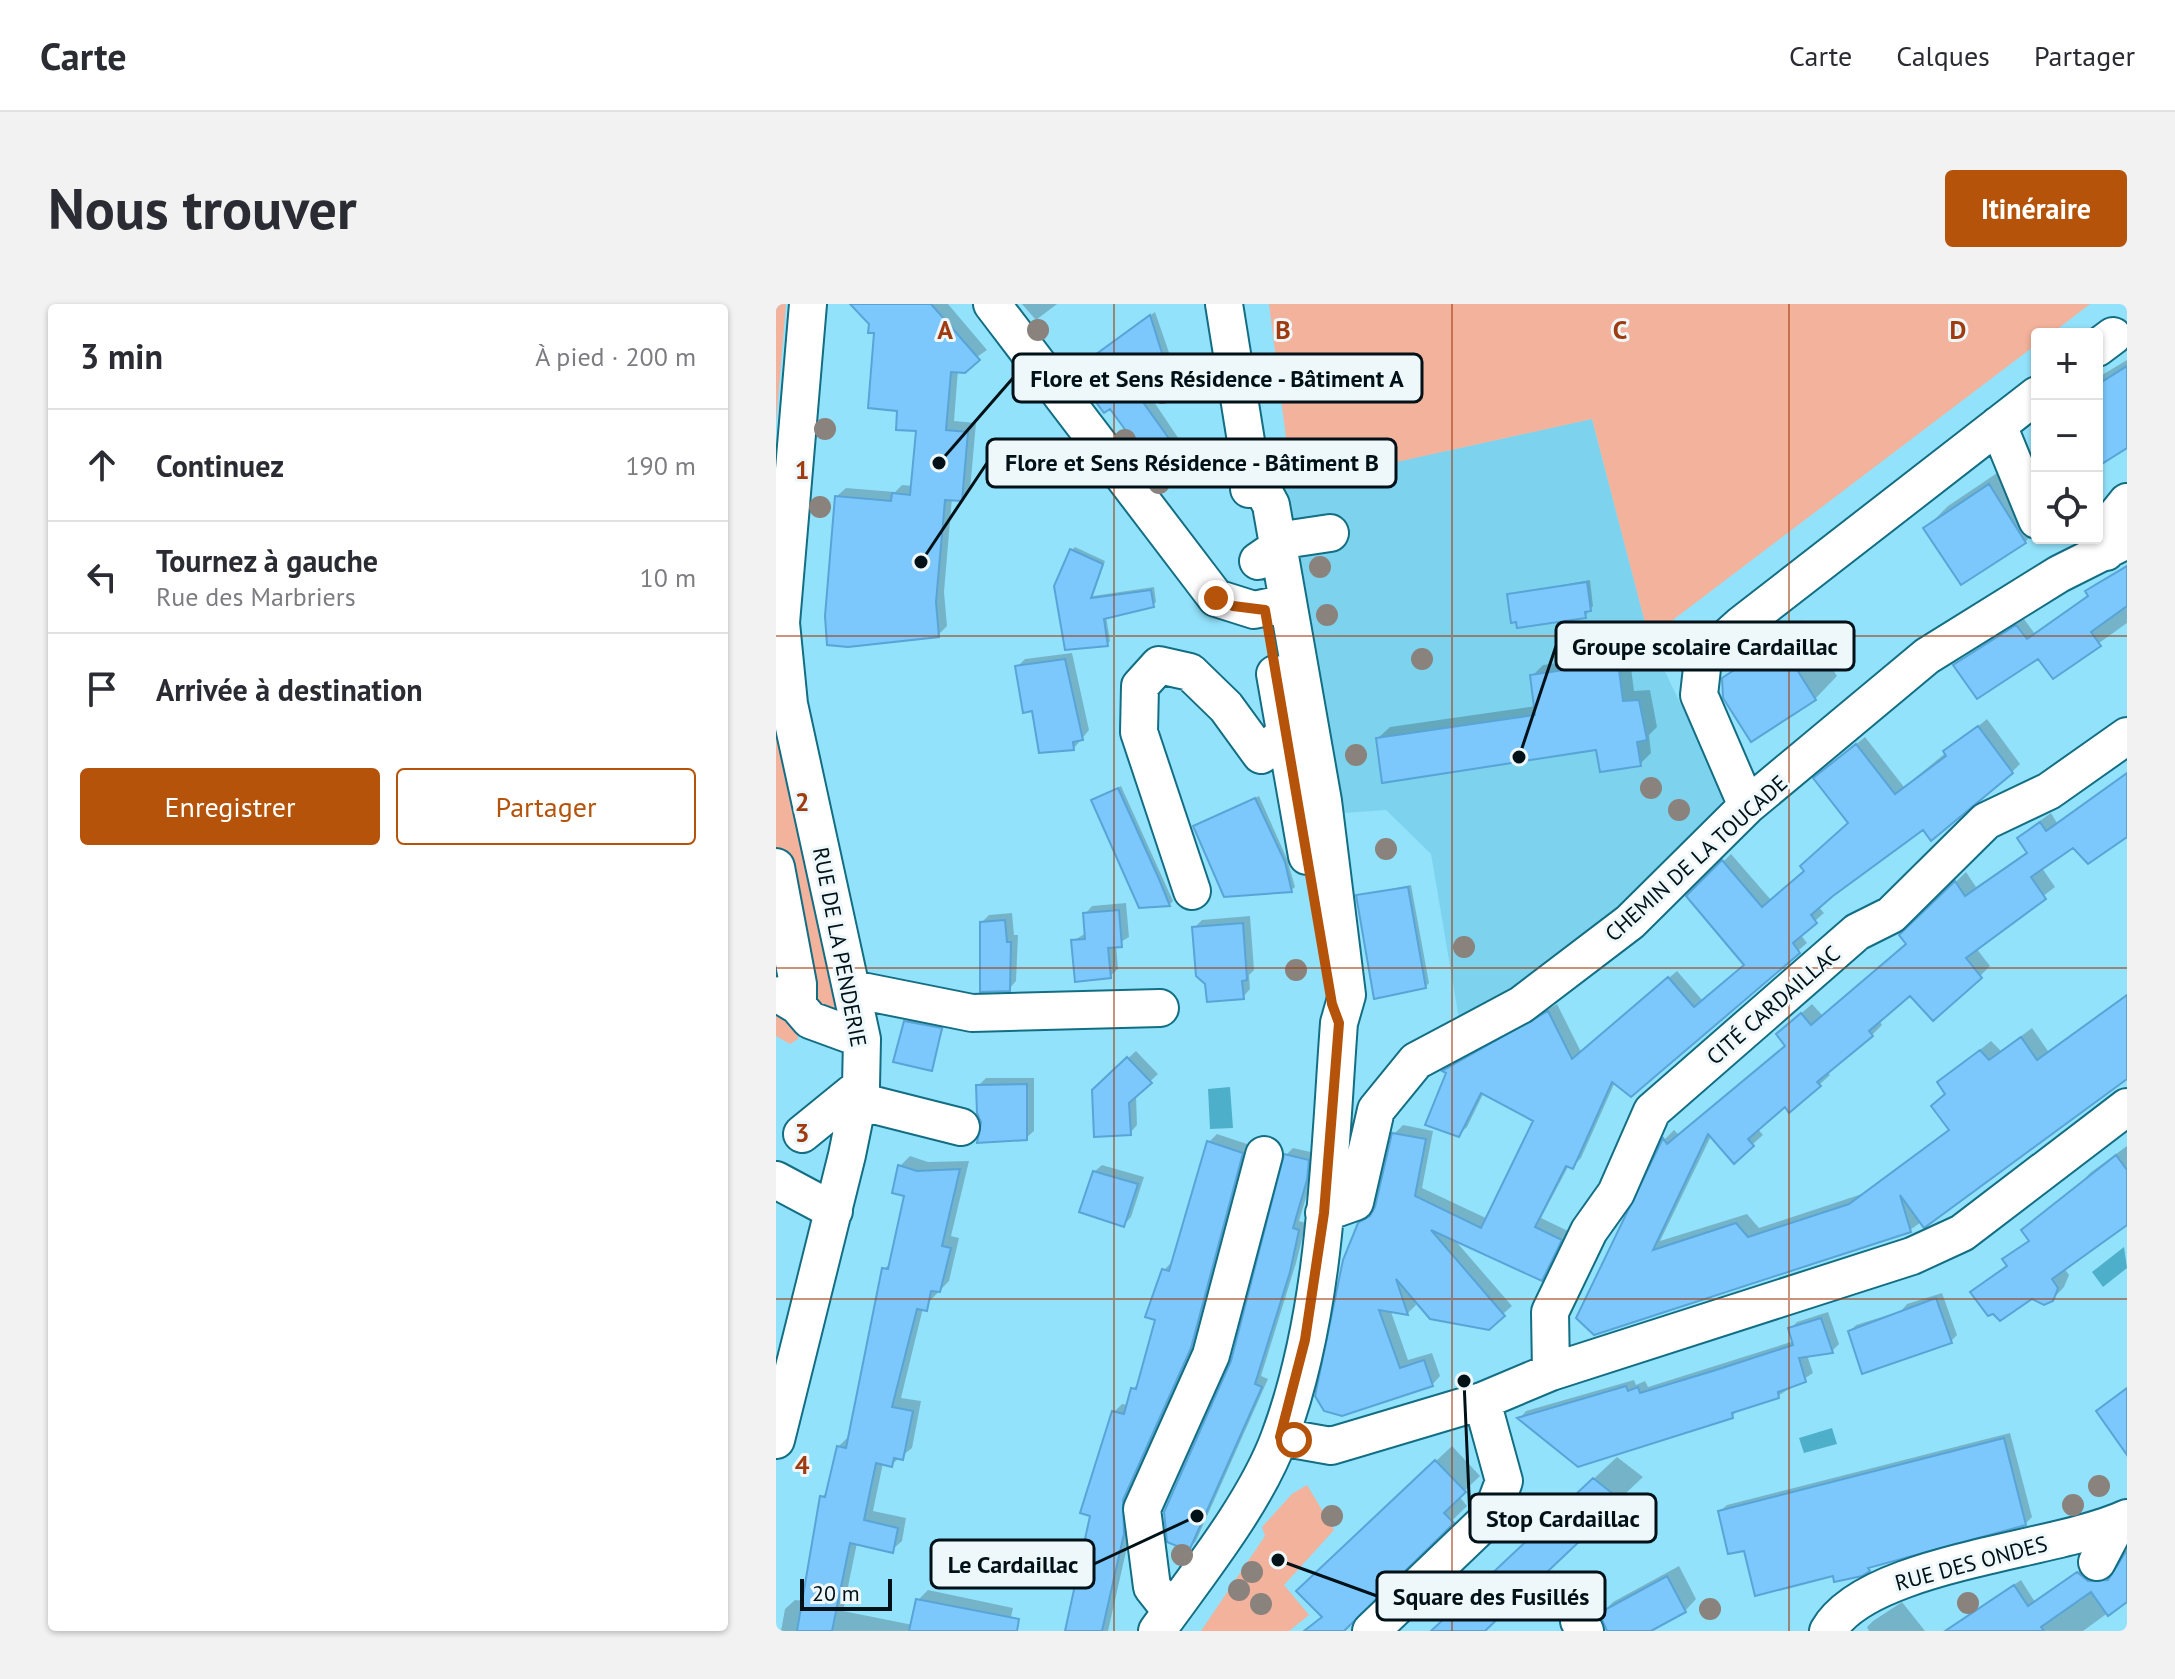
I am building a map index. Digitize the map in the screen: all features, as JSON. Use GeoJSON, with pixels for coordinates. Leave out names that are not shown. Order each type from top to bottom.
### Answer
{"type":"FeatureCollection","features":[{"type":"Feature","properties":{"kind":"street","name":"RUE DE LA PENDERIE"},"geometry":{"type":"LineString","coordinates":[[776,1440],[847,1155],[860,1094],[862,1039],[789,704],[781,623],[808,304]]}},
{"type":"Feature","properties":{"kind":"street"},"geometry":{"type":"LineString","coordinates":[[992,304],[1196,576],[1216,598],[1233,606],[1276,606]]}},
{"type":"Feature","properties":{"kind":"street"},"geometry":{"type":"LineString","coordinates":[[1164,1621],[1216,1547],[1280,1437],[1305,1340],[1324,1213],[1339,1023],[1347,995],[1323,801],[1296,723],[1267,555],[1248,514],[1250,466],[1224,304]]}},
{"type":"Feature","properties":{"kind":"street"},"geometry":{"type":"LineString","coordinates":[[1747,806],[1699,695],[1703,659],[2031,400]]}},
{"type":"Feature","properties":{"kind":"street"},"geometry":{"type":"LineString","coordinates":[[1998,425],[2031,505]]}},
{"type":"Feature","properties":{"kind":"street"},"geometry":{"type":"LineString","coordinates":[[2116,546],[2115,517],[2127,502]]}},
{"type":"Feature","properties":{"kind":"street"},"geometry":{"type":"LineString","coordinates":[[1267,555],[1290,539],[1330,533]]}},
{"type":"Feature","properties":{"kind":"street"},"geometry":{"type":"LineString","coordinates":[[2046,544],[2059,574]]}},
{"type":"Feature","properties":{"kind":"street","name":"CHEMIN DE LA TOUCADE"},"geometry":{"type":"LineString","coordinates":[[1324,1213],[1355,1202],[1376,1110],[1416,1061],[1521,1005],[1630,922],[1747,806],[1927,656],[2059,574],[2116,546]]}},
{"type":"Feature","properties":{"kind":"street"},"geometry":{"type":"LineString","coordinates":[[1192,891],[1139,732],[1140,686],[1159,665],[1190,672],[1226,707],[1261,755],[1296,723]]}},
{"type":"Feature","properties":{"kind":"street","name":"CITÉ CARDAILLAC"},"geometry":{"type":"LineString","coordinates":[[1551,1372],[1550,1312],[1589,1231],[1616,1193],[1652,1111],[1857,932],[1891,915],[1986,821],[2049,791],[2127,736]]}},
{"type":"Feature","properties":{"kind":"street"},"geometry":{"type":"LineString","coordinates":[[776,867],[798,984],[787,1000],[810,1020],[862,1039]]}},
{"type":"Feature","properties":{"kind":"street"},"geometry":{"type":"LineString","coordinates":[[852,989],[972,1013],[1160,1008]]}},
{"type":"Feature","properties":{"kind":"street"},"geometry":{"type":"LineString","coordinates":[[789,1136],[860,1094],[961,1127]]}},
{"type":"Feature","properties":{"kind":"street"},"geometry":{"type":"LineString","coordinates":[[1280,1437],[1331,1446],[1482,1401],[1551,1372],[1912,1256],[1962,1233],[2127,1107]]}},
{"type":"Feature","properties":{"kind":"street"},"geometry":{"type":"LineString","coordinates":[[789,1136],[847,1155]]}},
{"type":"Feature","properties":{"kind":"street"},"geometry":{"type":"LineString","coordinates":[[1164,1621],[1152,1587],[1142,1509],[1211,1355],[1264,1155]]}},
{"type":"Feature","properties":{"kind":"street"},"geometry":{"type":"LineString","coordinates":[[776,1180],[834,1211]]}},
{"type":"Feature","properties":{"kind":"street"},"geometry":{"type":"LineString","coordinates":[[1371,1631],[1491,1516],[1504,1481],[1482,1401]]}},
{"type":"Feature","properties":{"kind":"street"},"geometry":{"type":"LineString","coordinates":[[2097,1562],[2122,1520]]}},
{"type":"Feature","properties":{"kind":"street","name":"RUE DES ONDES"},"geometry":{"type":"LineString","coordinates":[[1828,1631],[1868,1595],[1900,1578],[2074,1537],[2122,1520]]}},
{"type":"Feature","properties":{"kind":"shaded area"},"geometry":{"type":"Polygon","coordinates":[[[776,304],[786,304],[776,423],[776,304]]]}},
{"type":"Feature","properties":{"kind":"shaded area"},"geometry":{"type":"Polygon","coordinates":[[[1269,304],[2090,304],[2059,328],[2031,328],[2031,349],[1649,638],[1592,419],[1292,485],[1269,304]]]}},
{"type":"Feature","properties":{"kind":"shaded area"},"geometry":{"type":"Polygon","coordinates":[[[1592,419],[1649,638],[1728,803],[1618,914],[1513,991],[1459,1019],[1431,854],[1386,810],[1343,813],[1280,487],[1592,419]]]}},
{"type":"Feature","properties":{"kind":"shaded area"},"geometry":{"type":"Polygon","coordinates":[[[776,718],[840,1008],[797,1032],[798,1039],[790,1044],[776,1036],[776,718]]]}},
{"type":"Feature","properties":{"kind":"shaded area"},"geometry":{"type":"Polygon","coordinates":[[[1230,1087],[1233,1128],[1210,1129],[1208,1089],[1230,1087]]]}},
{"type":"Feature","properties":{"kind":"shaded area"},"geometry":{"type":"Polygon","coordinates":[[[2124,1247],[2127,1268],[2103,1287],[2092,1272],[2124,1247]]]}},
{"type":"Feature","properties":{"kind":"shaded area"},"geometry":{"type":"Polygon","coordinates":[[[1832,1428],[1837,1444],[1804,1453],[1799,1438],[1832,1428]]]}},
{"type":"Feature","properties":{"kind":"shaded area"},"geometry":{"type":"Polygon","coordinates":[[[1307,1485],[1334,1530],[1284,1585],[1309,1615],[1289,1631],[1201,1631],[1265,1536],[1262,1527],[1292,1494],[1307,1485]]]}},
{"type":"Feature","properties":{"kind":"building"},"geometry":{"type":"Polygon","coordinates":[[[850,304],[931,304],[980,360],[965,373],[951,372],[946,430],[968,432],[962,501],[945,500],[936,602],[939,637],[848,647],[827,645],[825,616],[835,496],[891,501],[892,493],[910,495],[916,431],[896,430],[897,411],[868,408],[874,333],[868,333],[869,324],[850,304]]]}},
{"type":"Feature","properties":{"kind":"building"},"geometry":{"type":"Polygon","coordinates":[[[1150,315],[1167,369],[1135,391],[1185,461],[1161,478],[1110,409],[1104,413],[1073,371],[1150,315]]]}},
{"type":"Feature","properties":{"kind":"building"},"geometry":{"type":"Polygon","coordinates":[[[2127,366],[2127,448],[2103,463],[2103,400],[2103,381],[2127,366]]]}},
{"type":"Feature","properties":{"kind":"building"},"geometry":{"type":"Polygon","coordinates":[[[1989,484],[2026,543],[1961,585],[1923,528],[1989,484]]]}},
{"type":"Feature","properties":{"kind":"building"},"geometry":{"type":"Polygon","coordinates":[[[1070,549],[1103,564],[1091,598],[1151,590],[1154,607],[1104,619],[1108,646],[1065,650],[1054,586],[1070,549]]]}},
{"type":"Feature","properties":{"kind":"building"},"geometry":{"type":"Polygon","coordinates":[[[2127,566],[2127,606],[2091,632],[2101,646],[2053,679],[2038,659],[1977,699],[1953,665],[2016,625],[2027,639],[2088,596],[2085,591],[2127,566]]]}},
{"type":"Feature","properties":{"kind":"building"},"geometry":{"type":"Polygon","coordinates":[[[1587,582],[1591,611],[1585,612],[1586,618],[1517,628],[1516,622],[1511,623],[1507,594],[1587,582]]]}},
{"type":"Feature","properties":{"kind":"building"},"geometry":{"type":"Polygon","coordinates":[[[1779,641],[1816,700],[1751,742],[1723,698],[1722,678],[1779,641]]]}},
{"type":"Feature","properties":{"kind":"building"},"geometry":{"type":"Polygon","coordinates":[[[1065,659],[1083,740],[1073,742],[1074,750],[1039,753],[1032,711],[1023,713],[1015,666],[1065,659]]]}},
{"type":"Feature","properties":{"kind":"building"},"geometry":{"type":"Polygon","coordinates":[[[1618,662],[1623,701],[1639,700],[1647,740],[1637,742],[1641,766],[1600,772],[1596,750],[1382,783],[1376,738],[1535,715],[1530,675],[1618,662]]]}},
{"type":"Feature","properties":{"kind":"building"},"geometry":{"type":"Polygon","coordinates":[[[1978,726],[2013,773],[1931,841],[1923,830],[1833,896],[1811,915],[1817,923],[1793,943],[1800,953],[1631,1097],[1612,1082],[1573,1169],[1566,1166],[1535,1227],[1562,1240],[1542,1281],[1431,1230],[1505,1316],[1489,1330],[1430,1319],[1396,1279],[1408,1315],[1379,1310],[1400,1368],[1424,1360],[1433,1386],[1342,1416],[1324,1411],[1315,1396],[1343,1260],[1358,1223],[1370,1216],[1375,1207],[1392,1133],[1426,1139],[1415,1196],[1481,1228],[1533,1121],[1481,1093],[1459,1137],[1425,1125],[1446,1073],[1442,1071],[1548,1011],[1572,1059],[1668,977],[1694,1007],[1744,965],[1686,896],[1722,860],[1762,907],[1804,871],[1800,866],[1848,823],[1813,778],[1856,744],[1895,794],[1946,756],[1943,751],[1978,726]]]}},
{"type":"Feature","properties":{"kind":"building"},"geometry":{"type":"Polygon","coordinates":[[[2127,773],[2127,837],[2088,864],[2073,848],[2031,877],[2046,899],[1966,958],[1982,978],[1933,1021],[1910,996],[1869,1031],[1873,1036],[1817,1082],[1821,1086],[1789,1113],[1785,1107],[1748,1139],[1754,1146],[1734,1164],[1708,1134],[1653,1250],[1736,1223],[1748,1237],[1849,1204],[1949,1130],[1931,1106],[1945,1094],[1937,1082],[1980,1050],[1989,1060],[2021,1037],[2037,1060],[2127,995],[2127,1079],[1924,1228],[1900,1195],[1911,1232],[1594,1335],[1576,1318],[1663,1138],[1667,1144],[1785,1046],[1776,1034],[1801,1013],[1811,1025],[1906,944],[1899,935],[1955,881],[1965,896],[2027,853],[2017,838],[2040,822],[2046,831],[2127,773]]]}},
{"type":"Feature","properties":{"kind":"building"},"geometry":{"type":"Polygon","coordinates":[[[1118,788],[1170,906],[1139,908],[1091,800],[1118,788]]]}},
{"type":"Feature","properties":{"kind":"building"},"geometry":{"type":"Polygon","coordinates":[[[1255,798],[1285,862],[1292,892],[1224,897],[1193,826],[1255,798]]]}},
{"type":"Feature","properties":{"kind":"building"},"geometry":{"type":"Polygon","coordinates":[[[1408,887],[1426,988],[1374,999],[1356,895],[1408,887]]]}},
{"type":"Feature","properties":{"kind":"building"},"geometry":{"type":"Polygon","coordinates":[[[1119,910],[1122,947],[1108,948],[1111,978],[1075,982],[1071,940],[1085,939],[1083,913],[1119,910]]]}},
{"type":"Feature","properties":{"kind":"building"},"geometry":{"type":"Polygon","coordinates":[[[1005,920],[1007,942],[1011,942],[1010,991],[980,992],[980,922],[1005,920]]]}},
{"type":"Feature","properties":{"kind":"building"},"geometry":{"type":"Polygon","coordinates":[[[1243,923],[1247,980],[1242,981],[1244,999],[1207,1002],[1205,984],[1196,976],[1192,927],[1243,923]]]}},
{"type":"Feature","properties":{"kind":"building"},"geometry":{"type":"Polygon","coordinates":[[[904,1021],[942,1028],[932,1071],[893,1062],[904,1021]]]}},
{"type":"Feature","properties":{"kind":"building"},"geometry":{"type":"Polygon","coordinates":[[[1127,1057],[1152,1083],[1129,1103],[1131,1135],[1094,1137],[1092,1090],[1127,1057]]]}},
{"type":"Feature","properties":{"kind":"building"},"geometry":{"type":"Polygon","coordinates":[[[1027,1084],[1027,1140],[977,1143],[981,1122],[977,1113],[976,1085],[1027,1084]]]}},
{"type":"Feature","properties":{"kind":"building"},"geometry":{"type":"Polygon","coordinates":[[[1207,1141],[1243,1153],[1191,1348],[1123,1500],[1124,1534],[1102,1631],[1065,1631],[1090,1516],[1080,1513],[1112,1411],[1124,1414],[1131,1388],[1136,1389],[1155,1320],[1145,1317],[1162,1269],[1169,1271],[1207,1141]]]}},
{"type":"Feature","properties":{"kind":"building"},"geometry":{"type":"Polygon","coordinates":[[[1284,1154],[1309,1160],[1307,1180],[1293,1228],[1299,1230],[1290,1272],[1255,1384],[1262,1387],[1189,1551],[1167,1542],[1164,1512],[1231,1361],[1284,1154]]]}},
{"type":"Feature","properties":{"kind":"building"},"geometry":{"type":"Polygon","coordinates":[[[2116,1155],[2127,1170],[2127,1225],[2052,1279],[2058,1288],[2053,1301],[2044,1305],[2032,1299],[2000,1321],[1993,1314],[1988,1316],[1970,1292],[2007,1266],[2002,1259],[2029,1241],[2021,1230],[2116,1155]]]}},
{"type":"Feature","properties":{"kind":"building"},"geometry":{"type":"Polygon","coordinates":[[[898,1165],[917,1171],[960,1169],[942,1246],[951,1248],[940,1292],[931,1291],[927,1311],[917,1309],[892,1407],[913,1411],[903,1460],[894,1458],[892,1467],[876,1463],[864,1520],[898,1528],[893,1553],[850,1543],[832,1631],[797,1631],[820,1496],[825,1497],[837,1446],[846,1448],[882,1268],[888,1269],[904,1196],[892,1193],[898,1165]]]}},
{"type":"Feature","properties":{"kind":"building"},"geometry":{"type":"Polygon","coordinates":[[[1093,1171],[1138,1184],[1124,1227],[1079,1212],[1093,1171]]]}},
{"type":"Feature","properties":{"kind":"building"},"geometry":{"type":"Polygon","coordinates":[[[1936,1298],[1952,1343],[1862,1374],[1848,1331],[1936,1298]]]}},
{"type":"Feature","properties":{"kind":"building"},"geometry":{"type":"Polygon","coordinates":[[[1821,1318],[1833,1353],[1799,1358],[1806,1382],[1778,1392],[1779,1398],[1732,1413],[1733,1418],[1578,1467],[1517,1418],[1626,1386],[1628,1391],[1638,1387],[1640,1393],[1793,1345],[1788,1328],[1821,1318]]]}},
{"type":"Feature","properties":{"kind":"building"},"geometry":{"type":"Polygon","coordinates":[[[2127,1388],[2127,1455],[2096,1411],[2127,1388]]]}},
{"type":"Feature","properties":{"kind":"building"},"geometry":{"type":"Polygon","coordinates":[[[2004,1438],[2026,1525],[1868,1568],[1870,1571],[1862,1576],[1834,1582],[1833,1576],[1755,1596],[1744,1551],[1728,1554],[1718,1511],[2004,1438]]]}},
{"type":"Feature","properties":{"kind":"building"},"geometry":{"type":"Polygon","coordinates":[[[1435,1460],[1466,1492],[1444,1513],[1454,1523],[1344,1631],[1304,1631],[1322,1617],[1296,1591],[1435,1460]]]}},
{"type":"Feature","properties":{"kind":"building"},"geometry":{"type":"Polygon","coordinates":[[[1593,1478],[1622,1501],[1485,1631],[1431,1631],[1593,1478]]]}},
{"type":"Feature","properties":{"kind":"building"},"geometry":{"type":"Polygon","coordinates":[[[2127,1550],[2127,1602],[2108,1616],[2091,1592],[2041,1627],[2044,1631],[1945,1631],[2014,1585],[2028,1606],[2077,1572],[2088,1581],[2108,1580],[2127,1550]]]}},
{"type":"Feature","properties":{"kind":"building"},"geometry":{"type":"Polygon","coordinates":[[[1667,1576],[1686,1612],[1651,1631],[1607,1631],[1599,1613],[1667,1576]]]}},
{"type":"Feature","properties":{"kind":"building"},"geometry":{"type":"Polygon","coordinates":[[[916,1599],[1019,1619],[1017,1631],[909,1631],[916,1599]]]}},
{"type":"Feature","properties":{"kind":"place","name":"Flore et Sens Résidence - Bâtiment A"},"geometry":{"type":"Point","coordinates":[939,463]}},
{"type":"Feature","properties":{"kind":"place","name":"Flore et Sens Résidence - Bâtiment B"},"geometry":{"type":"Point","coordinates":[921,562]}},
{"type":"Feature","properties":{"kind":"place","name":"Groupe scolaire Cardaillac"},"geometry":{"type":"Point","coordinates":[1519,757]}},
{"type":"Feature","properties":{"kind":"place","name":"Stop Cardaillac"},"geometry":{"type":"Point","coordinates":[1464,1381]}},
{"type":"Feature","properties":{"kind":"place","name":"Le Cardaillac"},"geometry":{"type":"Point","coordinates":[1197,1516]}},
{"type":"Feature","properties":{"kind":"place","name":"Square des Fusillés"},"geometry":{"type":"Point","coordinates":[1278,1560]}},
{"type":"Feature","properties":{"kind":"route"},"geometry":{"type":"LineString","coordinates":[[1216,598],[1233,606],[1265,610],[1332,1004],[1339,1023],[1324,1213],[1305,1340],[1280,1437],[1294,1440]]}}]}
